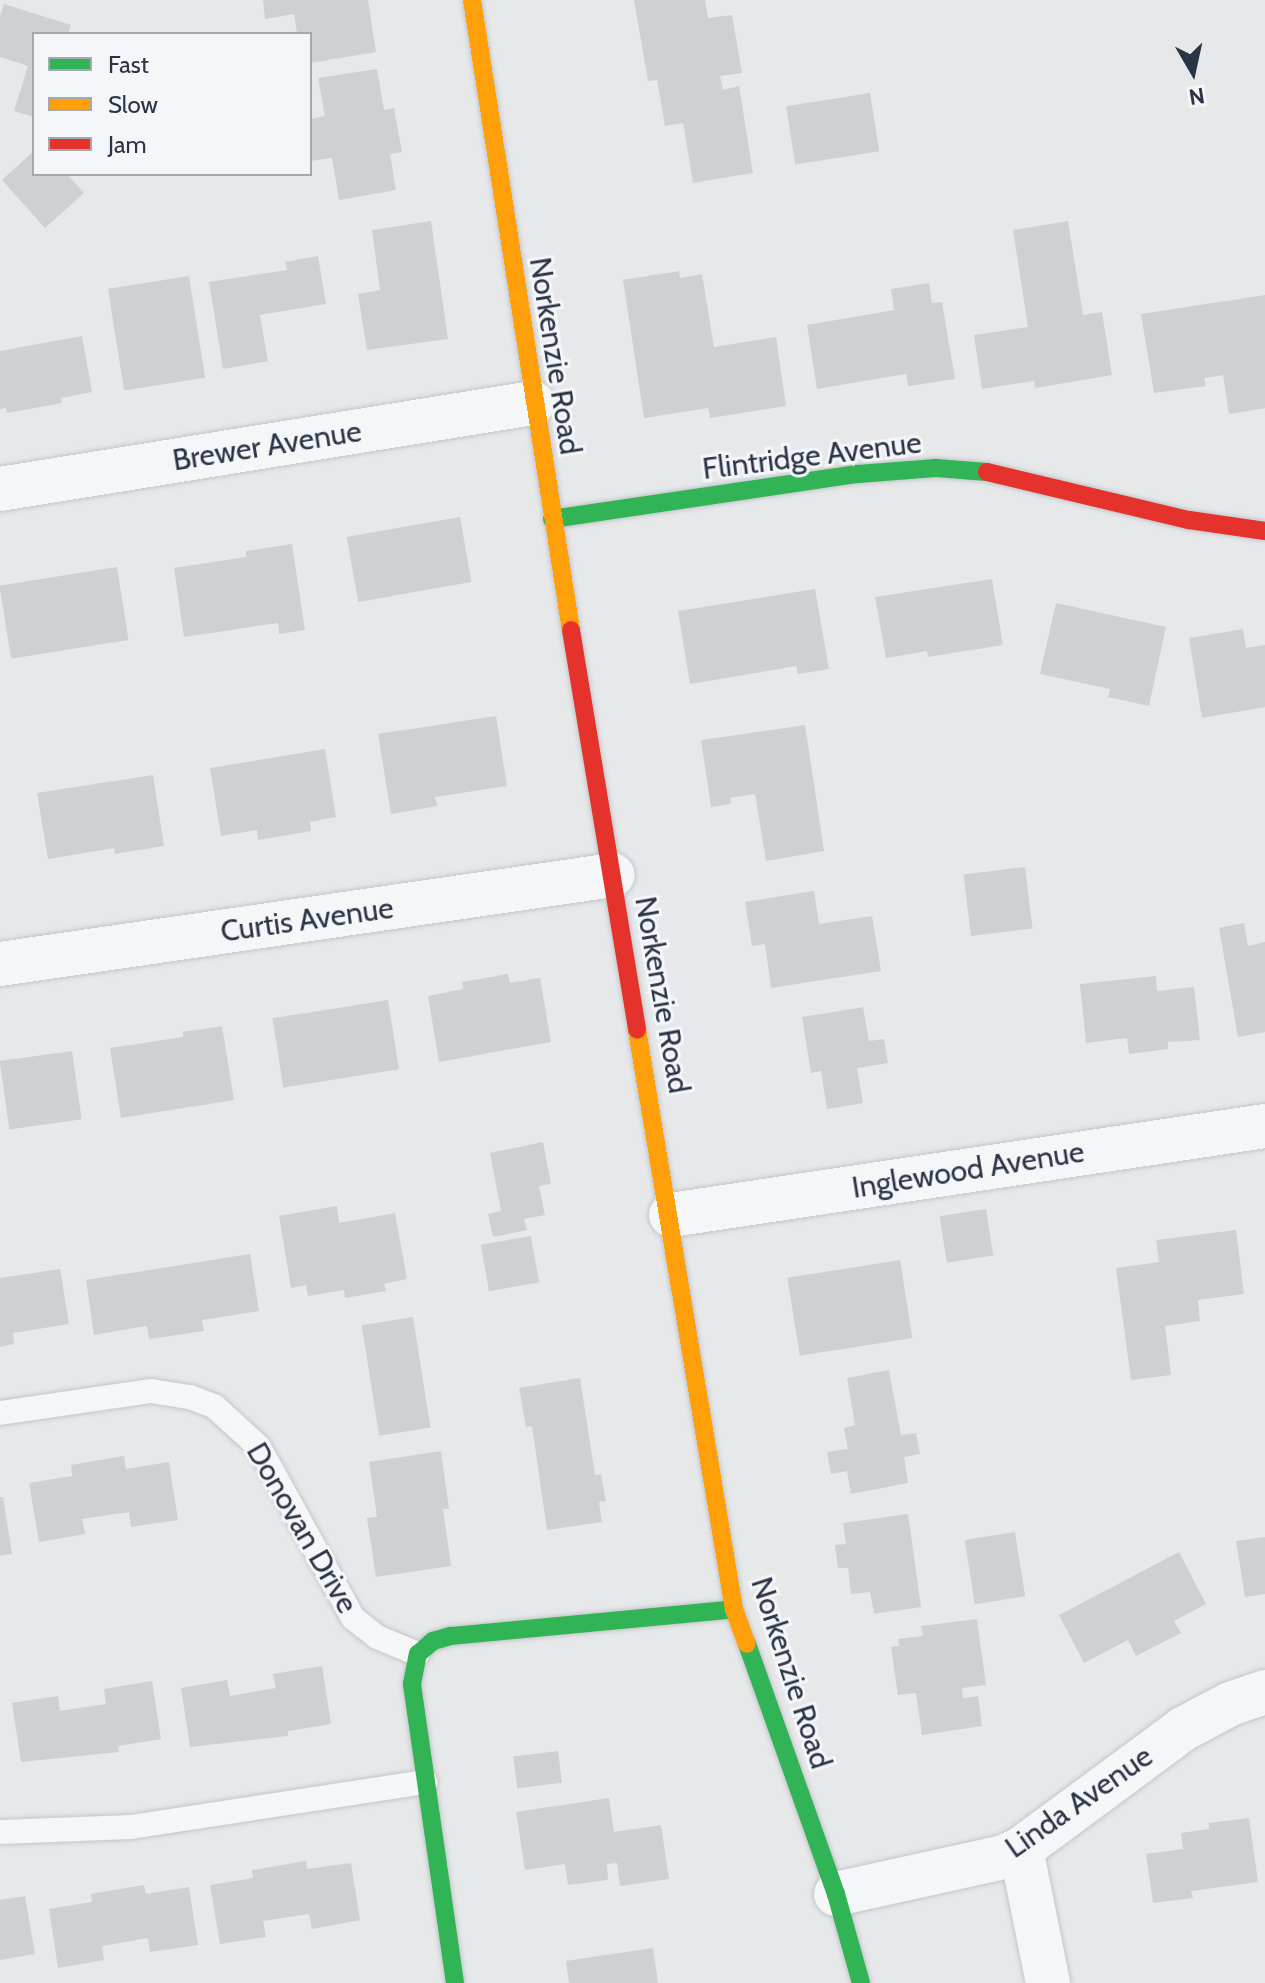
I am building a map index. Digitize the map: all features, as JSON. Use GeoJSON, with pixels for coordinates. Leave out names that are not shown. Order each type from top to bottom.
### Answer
{"type":"FeatureCollection","features":[{"type":"Feature","properties":{"kind":"street","name":"Norkenzie Road"},"geometry":{"type":"LineString","coordinates":[[472,0],[533,403],[671,1215],[734,1609],[836,1894],[861,1983]]}},
{"type":"Feature","properties":{"kind":"street","name":"Brewer Avenue"},"geometry":{"type":"LineString","coordinates":[[0,489],[533,403]]}},
{"type":"Feature","properties":{"kind":"street","name":"Flintridge Avenue"},"geometry":{"type":"LineString","coordinates":[[552,519],[858,474],[936,468],[995,473],[1189,520],[1265,531]]}},
{"type":"Feature","properties":{"kind":"street","name":"Curtis Avenue"},"geometry":{"type":"LineString","coordinates":[[0,964],[613,875]]}},
{"type":"Feature","properties":{"kind":"street","name":"Inglewood Avenue"},"geometry":{"type":"LineString","coordinates":[[671,1215],[1265,1126]]}},
{"type":"Feature","properties":{"kind":"street"},"geometry":{"type":"LineString","coordinates":[[455,1983],[412,1684],[418,1654],[433,1641],[451,1636],[734,1609]]}},
{"type":"Feature","properties":{"kind":"street","name":"Linda Avenue"},"geometry":{"type":"LineString","coordinates":[[836,1894],[1004,1857],[1021,1849],[1183,1729],[1219,1709],[1265,1692]]}},
{"type":"Feature","properties":{"kind":"street"},"geometry":{"type":"LineString","coordinates":[[1021,1849],[1048,1983]]}},
{"type":"Feature","properties":{"kind":"lane","name":"Donovan Drive"},"geometry":{"type":"LineString","coordinates":[[0,1413],[151,1391],[190,1397],[214,1406],[259,1447],[353,1618],[377,1637],[418,1654]]}},
{"type":"Feature","properties":{"kind":"lane"},"geometry":{"type":"LineString","coordinates":[[0,1832],[131,1827],[426,1782]]}},
{"type":"Feature","properties":{"kind":"building"},"geometry":{"type":"Polygon","coordinates":[[[263,0],[368,0],[376,52],[312,63],[312,32],[297,32],[294,14],[265,19],[263,0]]]}},
{"type":"Feature","properties":{"kind":"building"},"geometry":{"type":"Polygon","coordinates":[[[634,0],[705,0],[708,18],[732,15],[742,73],[720,76],[723,90],[739,86],[753,173],[693,183],[683,123],[665,126],[657,80],[648,81],[634,0]]]}},
{"type":"Feature","properties":{"kind":"building"},"geometry":{"type":"Polygon","coordinates":[[[4,4],[71,25],[69,32],[32,32],[32,116],[14,111],[28,66],[0,57],[0,17],[4,4]]]}},
{"type":"Feature","properties":{"kind":"building"},"geometry":{"type":"Polygon","coordinates":[[[377,69],[384,110],[394,108],[402,152],[390,154],[396,190],[339,200],[332,158],[312,161],[312,119],[325,116],[318,78],[377,69]]]}},
{"type":"Feature","properties":{"kind":"building"},"geometry":{"type":"Polygon","coordinates":[[[870,93],[879,151],[795,165],[786,106],[870,93]]]}},
{"type":"Feature","properties":{"kind":"building"},"geometry":{"type":"Polygon","coordinates":[[[32,153],[32,176],[69,176],[84,193],[45,228],[2,180],[32,153]]]}},
{"type":"Feature","properties":{"kind":"building"},"geometry":{"type":"Polygon","coordinates":[[[431,221],[448,339],[367,350],[358,294],[380,290],[372,230],[431,221]]]}},
{"type":"Feature","properties":{"kind":"building"},"geometry":{"type":"Polygon","coordinates":[[[1068,221],[1083,315],[1102,312],[1112,375],[1035,388],[1034,381],[982,389],[974,335],[1028,327],[1013,230],[1068,221]]]}},
{"type":"Feature","properties":{"kind":"building"},"geometry":{"type":"Polygon","coordinates":[[[318,256],[326,304],[260,315],[268,361],[223,369],[209,282],[287,270],[285,262],[318,256]]]}},
{"type":"Feature","properties":{"kind":"building"},"geometry":{"type":"Polygon","coordinates":[[[679,271],[680,278],[702,274],[714,347],[776,337],[786,406],[710,418],[708,408],[644,418],[623,280],[679,271]]]}},
{"type":"Feature","properties":{"kind":"building"},"geometry":{"type":"Polygon","coordinates":[[[189,276],[205,378],[124,391],[108,289],[189,276]]]}},
{"type":"Feature","properties":{"kind":"building"},"geometry":{"type":"Polygon","coordinates":[[[929,283],[932,303],[942,302],[955,379],[908,386],[906,374],[817,389],[807,325],[894,310],[891,289],[929,283]]]}},
{"type":"Feature","properties":{"kind":"building"},"geometry":{"type":"Polygon","coordinates":[[[1265,295],[1265,408],[1229,414],[1223,375],[1204,378],[1206,386],[1154,393],[1141,314],[1265,295]]]}},
{"type":"Feature","properties":{"kind":"building"},"geometry":{"type":"Polygon","coordinates":[[[82,336],[92,392],[61,398],[62,403],[7,413],[6,408],[0,409],[0,351],[82,336]]]}},
{"type":"Feature","properties":{"kind":"building"},"geometry":{"type":"Polygon","coordinates":[[[460,517],[471,582],[358,602],[347,537],[460,517]]]}},
{"type":"Feature","properties":{"kind":"building"},"geometry":{"type":"Polygon","coordinates":[[[292,544],[305,630],[279,634],[278,623],[184,637],[174,568],[246,557],[246,551],[292,544]]]}},
{"type":"Feature","properties":{"kind":"building"},"geometry":{"type":"Polygon","coordinates":[[[117,567],[129,640],[11,659],[0,586],[117,567]]]}},
{"type":"Feature","properties":{"kind":"building"},"geometry":{"type":"Polygon","coordinates":[[[992,579],[1003,645],[928,657],[927,651],[886,658],[875,597],[992,579]]]}},
{"type":"Feature","properties":{"kind":"building"},"geometry":{"type":"Polygon","coordinates":[[[815,589],[829,669],[798,674],[796,666],[690,684],[678,611],[815,589]]]}},
{"type":"Feature","properties":{"kind":"building"},"geometry":{"type":"Polygon","coordinates":[[[1056,603],[1166,627],[1149,706],[1108,697],[1110,689],[1040,674],[1056,603]]]}},
{"type":"Feature","properties":{"kind":"building"},"geometry":{"type":"Polygon","coordinates":[[[1243,629],[1246,648],[1265,645],[1265,707],[1202,718],[1189,638],[1243,629]]]}},
{"type":"Feature","properties":{"kind":"building"},"geometry":{"type":"Polygon","coordinates":[[[496,716],[507,786],[435,797],[437,806],[391,814],[378,734],[496,716]]]}},
{"type":"Feature","properties":{"kind":"building"},"geometry":{"type":"Polygon","coordinates":[[[805,725],[824,851],[766,861],[755,794],[730,798],[731,804],[711,807],[701,740],[805,725]]]}},
{"type":"Feature","properties":{"kind":"building"},"geometry":{"type":"Polygon","coordinates":[[[325,749],[336,817],[310,822],[311,831],[258,840],[257,830],[221,836],[210,768],[325,749]]]}},
{"type":"Feature","properties":{"kind":"building"},"geometry":{"type":"Polygon","coordinates":[[[153,775],[164,846],[115,854],[114,848],[48,859],[37,793],[153,775]]]}},
{"type":"Feature","properties":{"kind":"building"},"geometry":{"type":"Polygon","coordinates":[[[1025,867],[1033,929],[971,936],[963,875],[1025,867]]]}},
{"type":"Feature","properties":{"kind":"building"},"geometry":{"type":"Polygon","coordinates":[[[814,891],[819,924],[872,916],[881,971],[771,988],[765,944],[752,946],[745,902],[814,891]]]}},
{"type":"Feature","properties":{"kind":"building"},"geometry":{"type":"Polygon","coordinates":[[[1244,923],[1248,946],[1265,942],[1265,1032],[1238,1037],[1219,928],[1244,923]]]}},
{"type":"Feature","properties":{"kind":"building"},"geometry":{"type":"Polygon","coordinates":[[[508,974],[510,983],[540,978],[551,1042],[439,1062],[428,996],[463,989],[462,982],[508,974]]]}},
{"type":"Feature","properties":{"kind":"building"},"geometry":{"type":"Polygon","coordinates":[[[1156,976],[1157,991],[1194,987],[1200,1040],[1168,1042],[1168,1049],[1129,1054],[1127,1038],[1086,1043],[1080,984],[1156,976]]]}},
{"type":"Feature","properties":{"kind":"building"},"geometry":{"type":"Polygon","coordinates":[[[388,1000],[399,1069],[283,1087],[272,1018],[388,1000]]]}},
{"type":"Feature","properties":{"kind":"building"},"geometry":{"type":"Polygon","coordinates":[[[863,1007],[869,1041],[884,1039],[888,1063],[857,1068],[863,1103],[827,1109],[821,1071],[811,1073],[802,1017],[863,1007]]]}},
{"type":"Feature","properties":{"kind":"building"},"geometry":{"type":"Polygon","coordinates":[[[222,1026],[234,1100],[121,1118],[110,1048],[183,1037],[183,1032],[222,1026]]]}},
{"type":"Feature","properties":{"kind":"building"},"geometry":{"type":"Polygon","coordinates":[[[72,1051],[82,1119],[9,1129],[0,1061],[72,1051]]]}},
{"type":"Feature","properties":{"kind":"building"},"geometry":{"type":"Polygon","coordinates":[[[543,1142],[551,1184],[539,1186],[545,1215],[524,1219],[527,1230],[493,1237],[488,1214],[501,1211],[490,1153],[543,1142]]]}},
{"type":"Feature","properties":{"kind":"building"},"geometry":{"type":"Polygon","coordinates":[[[337,1206],[339,1223],[395,1213],[407,1279],[384,1284],[386,1291],[345,1298],[344,1290],[308,1296],[306,1285],[291,1288],[279,1216],[337,1206]]]}},
{"type":"Feature","properties":{"kind":"building"},"geometry":{"type":"Polygon","coordinates":[[[986,1209],[993,1255],[947,1263],[940,1216],[986,1209]]]}},
{"type":"Feature","properties":{"kind":"building"},"geometry":{"type":"Polygon","coordinates":[[[1236,1230],[1244,1294],[1198,1300],[1200,1321],[1165,1326],[1171,1375],[1131,1380],[1116,1268],[1159,1262],[1156,1240],[1236,1230]]]}},
{"type":"Feature","properties":{"kind":"building"},"geometry":{"type":"Polygon","coordinates":[[[531,1236],[539,1282],[489,1291],[481,1245],[531,1236]]]}},
{"type":"Feature","properties":{"kind":"building"},"geometry":{"type":"Polygon","coordinates":[[[250,1254],[259,1311],[202,1320],[204,1331],[149,1339],[147,1326],[94,1335],[86,1280],[250,1254]]]}},
{"type":"Feature","properties":{"kind":"building"},"geometry":{"type":"Polygon","coordinates":[[[900,1260],[912,1338],[800,1356],[787,1278],[900,1260]]]}},
{"type":"Feature","properties":{"kind":"building"},"geometry":{"type":"Polygon","coordinates":[[[60,1269],[69,1324],[13,1333],[14,1344],[0,1347],[0,1278],[60,1269]]]}},
{"type":"Feature","properties":{"kind":"building"},"geometry":{"type":"Polygon","coordinates":[[[413,1317],[431,1428],[379,1436],[362,1325],[413,1317]]]}},
{"type":"Feature","properties":{"kind":"building"},"geometry":{"type":"Polygon","coordinates":[[[889,1370],[901,1435],[916,1433],[920,1454],[904,1457],[908,1483],[851,1494],[847,1471],[831,1474],[827,1452],[848,1449],[844,1428],[855,1425],[847,1378],[889,1370]]]}},
{"type":"Feature","properties":{"kind":"building"},"geometry":{"type":"Polygon","coordinates":[[[580,1378],[595,1475],[601,1474],[606,1501],[599,1502],[602,1522],[547,1530],[532,1426],[526,1427],[519,1388],[580,1378]]]}},
{"type":"Feature","properties":{"kind":"building"},"geometry":{"type":"Polygon","coordinates":[[[441,1451],[449,1509],[443,1509],[451,1566],[376,1577],[367,1518],[377,1517],[369,1462],[441,1451]]]}},
{"type":"Feature","properties":{"kind":"building"},"geometry":{"type":"Polygon","coordinates":[[[124,1456],[126,1469],[169,1462],[178,1520],[131,1527],[129,1512],[82,1519],[85,1534],[39,1542],[29,1483],[72,1476],[71,1465],[124,1456]]]}},
{"type":"Feature","properties":{"kind":"building"},"geometry":{"type":"Polygon","coordinates":[[[0,1497],[3,1497],[12,1554],[0,1556],[0,1497]]]}},
{"type":"Feature","properties":{"kind":"building"},"geometry":{"type":"Polygon","coordinates":[[[908,1514],[921,1607],[874,1614],[870,1592],[851,1594],[848,1568],[838,1568],[835,1545],[846,1544],[843,1523],[908,1514]]]}},
{"type":"Feature","properties":{"kind":"building"},"geometry":{"type":"Polygon","coordinates":[[[1015,1532],[1025,1596],[975,1604],[965,1540],[1015,1532]]]}},
{"type":"Feature","properties":{"kind":"building"},"geometry":{"type":"Polygon","coordinates":[[[1265,1537],[1265,1594],[1245,1597],[1236,1541],[1265,1537]]]}},
{"type":"Feature","properties":{"kind":"building"},"geometry":{"type":"Polygon","coordinates":[[[1179,1552],[1206,1604],[1174,1621],[1181,1633],[1136,1656],[1128,1640],[1084,1663],[1059,1615],[1179,1552]]]}},
{"type":"Feature","properties":{"kind":"building"},"geometry":{"type":"Polygon","coordinates":[[[977,1619],[986,1685],[962,1688],[963,1698],[978,1696],[982,1726],[922,1735],[916,1693],[898,1695],[891,1647],[899,1646],[898,1639],[923,1636],[921,1626],[977,1619]]]}},
{"type":"Feature","properties":{"kind":"building"},"geometry":{"type":"Polygon","coordinates":[[[322,1666],[331,1724],[288,1731],[288,1736],[190,1747],[181,1688],[227,1680],[230,1696],[276,1688],[273,1674],[322,1666]]]}},
{"type":"Feature","properties":{"kind":"building"},"geometry":{"type":"Polygon","coordinates":[[[152,1681],[161,1739],[118,1746],[119,1752],[21,1762],[12,1703],[58,1696],[60,1711],[106,1704],[104,1689],[152,1681]]]}},
{"type":"Feature","properties":{"kind":"building"},"geometry":{"type":"Polygon","coordinates":[[[558,1751],[562,1783],[517,1788],[513,1756],[558,1751]]]}},
{"type":"Feature","properties":{"kind":"building"},"geometry":{"type":"Polygon","coordinates":[[[609,1798],[614,1832],[661,1825],[669,1879],[620,1886],[617,1863],[607,1864],[608,1880],[568,1885],[565,1864],[525,1870],[516,1812],[609,1798]]]}},
{"type":"Feature","properties":{"kind":"building"},"geometry":{"type":"Polygon","coordinates":[[[1249,1818],[1258,1882],[1191,1891],[1193,1898],[1153,1903],[1146,1854],[1183,1849],[1181,1833],[1209,1829],[1209,1823],[1249,1818]]]}},
{"type":"Feature","properties":{"kind":"building"},"geometry":{"type":"Polygon","coordinates":[[[306,1861],[307,1869],[351,1863],[360,1920],[312,1929],[309,1914],[263,1921],[266,1937],[220,1944],[210,1885],[253,1878],[252,1870],[306,1861]]]}},
{"type":"Feature","properties":{"kind":"building"},"geometry":{"type":"Polygon","coordinates":[[[144,1885],[146,1894],[189,1887],[198,1945],[150,1952],[148,1938],[102,1946],[104,1960],[58,1968],[49,1909],[92,1902],[91,1894],[144,1885]]]}},
{"type":"Feature","properties":{"kind":"building"},"geometry":{"type":"Polygon","coordinates":[[[25,1896],[35,1954],[0,1960],[0,1900],[25,1896]]]}},
{"type":"Feature","properties":{"kind":"building"},"geometry":{"type":"Polygon","coordinates":[[[653,1948],[658,1983],[569,1983],[566,1961],[653,1948]]]}},
{"type":"Feature","properties":{"kind":"traffic: fast"},"geometry":{"type":"LineString","coordinates":[[552,519],[858,474],[936,468],[987,472]]}},
{"type":"Feature","properties":{"kind":"traffic: fast"},"geometry":{"type":"LineString","coordinates":[[455,1983],[412,1684],[418,1654],[433,1641],[451,1636],[734,1609]]}},
{"type":"Feature","properties":{"kind":"traffic: fast"},"geometry":{"type":"LineString","coordinates":[[747,1644],[836,1894],[861,1983]]}},
{"type":"Feature","properties":{"kind":"traffic: slow"},"geometry":{"type":"LineString","coordinates":[[472,0],[571,630]]}},
{"type":"Feature","properties":{"kind":"traffic: slow"},"geometry":{"type":"LineString","coordinates":[[637,1030],[734,1609],[747,1644]]}},
{"type":"Feature","properties":{"kind":"traffic: jam"},"geometry":{"type":"LineString","coordinates":[[987,472],[1189,520],[1265,531]]}},
{"type":"Feature","properties":{"kind":"traffic: jam"},"geometry":{"type":"LineString","coordinates":[[571,630],[637,1030]]}}]}
